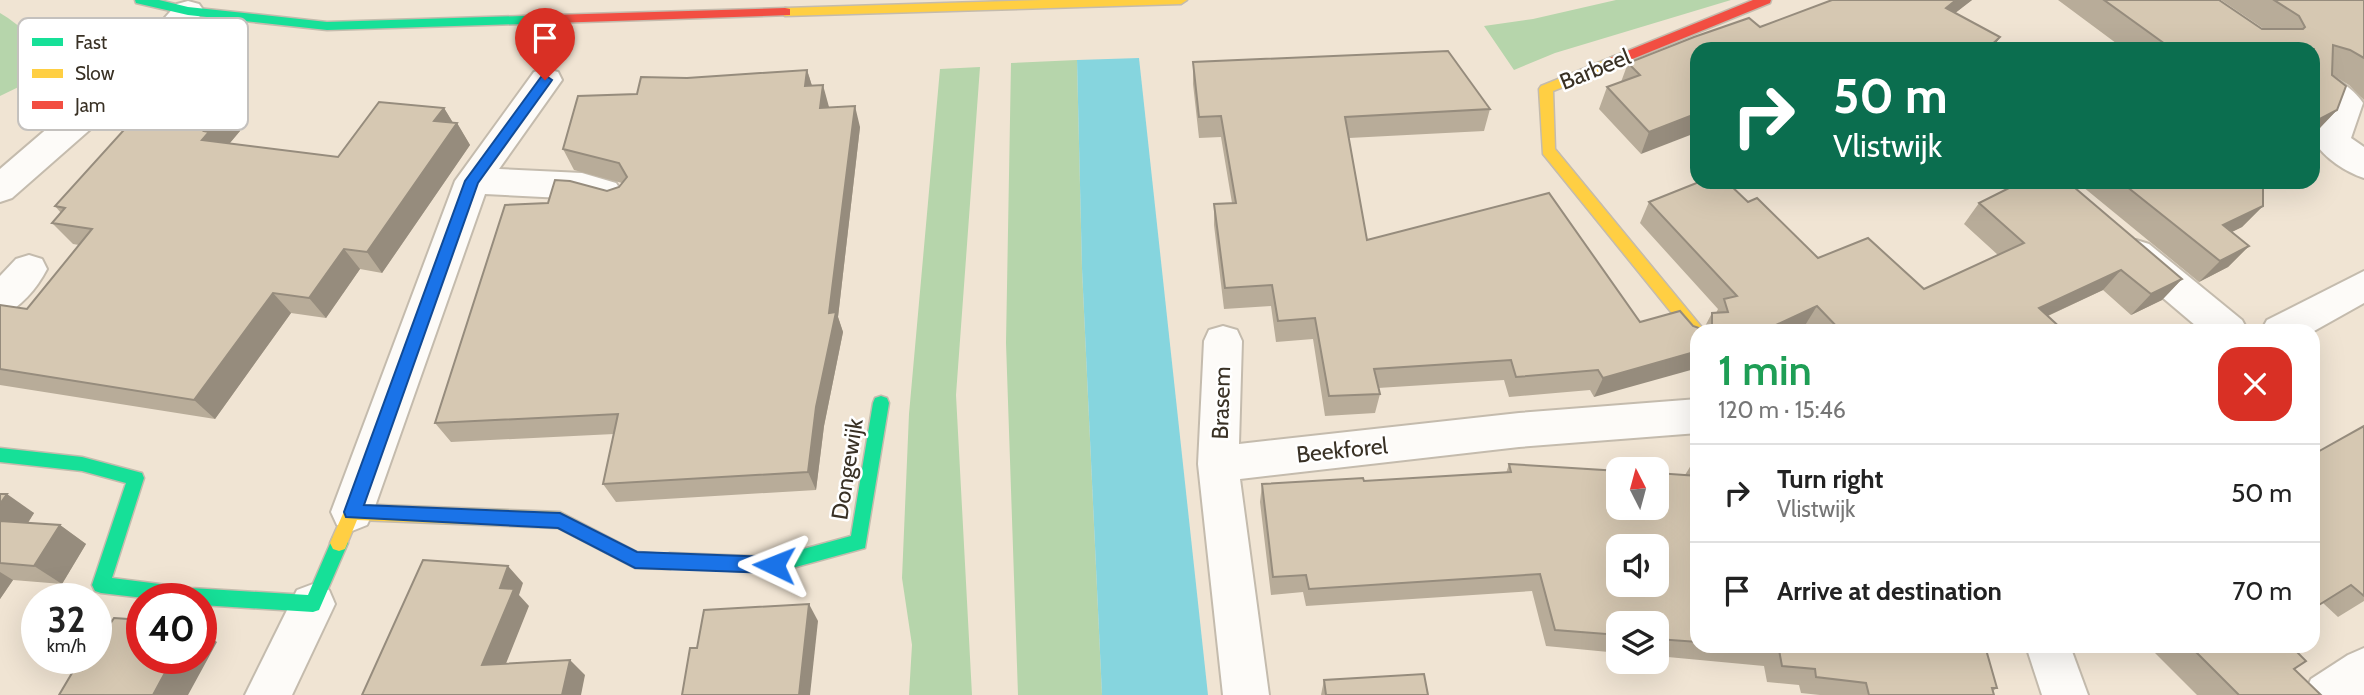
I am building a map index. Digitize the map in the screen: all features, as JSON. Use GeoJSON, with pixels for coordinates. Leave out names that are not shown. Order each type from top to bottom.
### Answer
{"type":"FeatureCollection","features":[{"type":"Feature","properties":{"kind":"street"},"geometry":{"type":"LineString","coordinates":[[141,0],[188,11],[327,26],[1181,0]]}},
{"type":"Feature","properties":{"kind":"street","name":"Barbeel"},"geometry":{"type":"LineString","coordinates":[[1690,324],[1548,150],[1546,89],[1765,0]]}},
{"type":"Feature","properties":{"kind":"street"},"geometry":{"type":"LineString","coordinates":[[182,18],[188,11]]}},
{"type":"Feature","properties":{"kind":"street"},"geometry":{"type":"LineString","coordinates":[[268,695],[313,604],[352,512],[472,181],[545,80]]}},
{"type":"Feature","properties":{"kind":"street"},"geometry":{"type":"LineString","coordinates":[[2320,85],[2346,103],[2332,142],[2364,165]]}},
{"type":"Feature","properties":{"kind":"street"},"geometry":{"type":"LineString","coordinates":[[0,189],[68,130]]}},
{"type":"Feature","properties":{"kind":"street"},"geometry":{"type":"LineString","coordinates":[[472,181],[582,186],[617,196]]}},
{"type":"Feature","properties":{"kind":"street"},"geometry":{"type":"LineString","coordinates":[[2113,234],[2221,324]]}},
{"type":"Feature","properties":{"kind":"street"},"geometry":{"type":"LineString","coordinates":[[0,301],[29,269]]}},
{"type":"Feature","properties":{"kind":"street"},"geometry":{"type":"LineString","coordinates":[[2296,324],[2359,296]]}},
{"type":"Feature","properties":{"kind":"street","name":"Brasem"},"geometry":{"type":"LineString","coordinates":[[1218,464],[1223,341]]}},
{"type":"Feature","properties":{"kind":"street","name":"Dongewijk"},"geometry":{"type":"LineString","coordinates":[[352,512],[560,520],[635,560],[774,565],[859,542],[881,403]]}},
{"type":"Feature","properties":{"kind":"street","name":"Beekforel"},"geometry":{"type":"LineString","coordinates":[[1218,464],[1518,430],[1690,417]]}},
{"type":"Feature","properties":{"kind":"street"},"geometry":{"type":"LineString","coordinates":[[0,455],[82,464],[136,478],[101,585],[191,596],[313,604]]}},
{"type":"Feature","properties":{"kind":"street"},"geometry":{"type":"LineString","coordinates":[[1218,464],[1246,695]]}},
{"type":"Feature","properties":{"kind":"street"},"geometry":{"type":"LineString","coordinates":[[2050,653],[2065,695]]}},
{"type":"Feature","properties":{"kind":"street"},"geometry":{"type":"LineString","coordinates":[[2327,695],[2364,670]]}},
{"type":"Feature","properties":{"kind":"green space"},"geometry":{"type":"Polygon","coordinates":[[[1616,0],[1731,0],[1555,53],[1514,70],[1484,26],[1533,19],[1616,0]]]}},
{"type":"Feature","properties":{"kind":"green space"},"geometry":{"type":"Polygon","coordinates":[[[0,13],[18,26],[18,87],[0,96],[0,13]]]}},
{"type":"Feature","properties":{"kind":"green space"},"geometry":{"type":"Polygon","coordinates":[[[1077,60],[1082,269],[1102,695],[1018,695],[1006,343],[1011,63],[1077,60]]]}},
{"type":"Feature","properties":{"kind":"green space"},"geometry":{"type":"Polygon","coordinates":[[[980,67],[956,395],[972,695],[909,695],[912,645],[902,578],[909,414],[940,69],[980,67]]]}},
{"type":"Feature","properties":{"kind":"water"},"geometry":{"type":"Polygon","coordinates":[[[1139,58],[1208,695],[1102,695],[1082,269],[1077,60],[1139,58]]]}},
{"type":"Feature","properties":{"kind":"building"},"geometry":{"type":"Polygon","coordinates":[[[1832,0],[1956,0],[1946,8],[2000,37],[1995,42],[1690,42],[1690,116],[1649,132],[1607,87],[1640,75],[1628,63],[1694,37],[1749,18],[1760,27],[1832,0]]]}},
{"type":"Feature","properties":{"kind":"building"},"geometry":{"type":"Polygon","coordinates":[[[2104,0],[2219,0],[2262,29],[2303,29],[2305,27],[2299,16],[2274,0],[2364,0],[2364,58],[2333,45],[2332,75],[2346,86],[2337,110],[2320,119],[2320,42],[2162,42],[2104,0]]]}},
{"type":"Feature","properties":{"kind":"building"},"geometry":{"type":"Polygon","coordinates":[[[1448,51],[1490,109],[1345,117],[1367,240],[1549,193],[1640,322],[1680,311],[1691,324],[1690,353],[1603,378],[1598,370],[1516,377],[1511,360],[1374,369],[1380,394],[1329,396],[1315,318],[1278,321],[1272,285],[1225,288],[1214,204],[1236,203],[1221,116],[1199,117],[1193,62],[1448,51]]]}},
{"type":"Feature","properties":{"kind":"building"},"geometry":{"type":"Polygon","coordinates":[[[807,70],[805,86],[823,85],[820,108],[855,106],[829,313],[836,312],[816,407],[808,472],[603,484],[618,414],[435,423],[505,205],[548,203],[555,180],[570,181],[607,191],[619,187],[627,177],[619,163],[563,149],[578,96],[637,94],[641,77],[687,78],[807,70]]]}},
{"type":"Feature","properties":{"kind":"building"},"geometry":{"type":"Polygon","coordinates":[[[379,102],[444,108],[434,121],[457,123],[367,252],[344,249],[309,298],[273,293],[194,400],[0,369],[0,305],[27,309],[92,229],[52,223],[65,208],[55,206],[124,130],[205,130],[209,132],[202,140],[338,157],[379,102]]]}},
{"type":"Feature","properties":{"kind":"building"},"geometry":{"type":"Polygon","coordinates":[[[1690,186],[1690,189],[1734,189],[1748,202],[1757,198],[1818,258],[1868,238],[1924,289],[2024,243],[1979,203],[2007,189],[2076,189],[2182,279],[2151,294],[2121,270],[2039,308],[2056,324],[1834,324],[1817,306],[1778,324],[1712,324],[1712,313],[1728,312],[1724,299],[1737,296],[1649,202],[1690,186]]]}},
{"type":"Feature","properties":{"kind":"building"},"geometry":{"type":"Polygon","coordinates":[[[2130,189],[2263,189],[2263,206],[2223,225],[2249,246],[2220,261],[2130,189]]]}},
{"type":"Feature","properties":{"kind":"building"},"geometry":{"type":"Polygon","coordinates":[[[2364,426],[2364,596],[2351,585],[2320,604],[2320,451],[2364,426]]]}},
{"type":"Feature","properties":{"kind":"building"},"geometry":{"type":"Polygon","coordinates":[[[1509,464],[1606,470],[1606,520],[1670,520],[1670,474],[1690,475],[1690,641],[1669,640],[1669,611],[1606,611],[1606,634],[1555,630],[1540,574],[1309,589],[1306,575],[1273,577],[1262,484],[1363,478],[1364,481],[1511,472],[1509,464]]]}},
{"type":"Feature","properties":{"kind":"building"},"geometry":{"type":"Polygon","coordinates":[[[0,494],[7,494],[0,504],[0,494]]]}},
{"type":"Feature","properties":{"kind":"building"},"geometry":{"type":"Polygon","coordinates":[[[0,521],[60,525],[34,566],[0,563],[0,521]]]}},
{"type":"Feature","properties":{"kind":"building"},"geometry":{"type":"Polygon","coordinates":[[[423,560],[508,566],[500,588],[514,589],[482,665],[570,660],[562,695],[362,695],[423,560]]]}},
{"type":"Feature","properties":{"kind":"building"},"geometry":{"type":"Polygon","coordinates":[[[809,604],[799,695],[682,695],[690,648],[697,648],[704,610],[809,604]]]}},
{"type":"Feature","properties":{"kind":"building"},"geometry":{"type":"Polygon","coordinates":[[[114,618],[126,619],[126,674],[164,674],[153,695],[59,695],[71,674],[112,674],[114,618]]]}},
{"type":"Feature","properties":{"kind":"building"},"geometry":{"type":"Polygon","coordinates":[[[1780,653],[1987,653],[1997,688],[1992,688],[1994,695],[1869,695],[1866,683],[1816,677],[1815,669],[1782,666],[1780,653]]]}},
{"type":"Feature","properties":{"kind":"building"},"geometry":{"type":"Polygon","coordinates":[[[2197,653],[2298,653],[2306,661],[2294,669],[2321,695],[2239,695],[2197,653]]]}},
{"type":"Feature","properties":{"kind":"building"},"geometry":{"type":"Polygon","coordinates":[[[1424,674],[1428,695],[1326,695],[1324,680],[1424,674]]]}},
{"type":"Feature","properties":{"kind":"traffic: fast"},"geometry":{"type":"LineString","coordinates":[[141,0],[188,11],[327,26],[553,19]]}},
{"type":"Feature","properties":{"kind":"traffic: fast"},"geometry":{"type":"LineString","coordinates":[[670,561],[774,565],[859,542],[881,403]]}},
{"type":"Feature","properties":{"kind":"traffic: fast"},"geometry":{"type":"LineString","coordinates":[[0,455],[82,464],[136,478],[101,585],[191,596],[313,604],[339,543]]}},
{"type":"Feature","properties":{"kind":"traffic: slow"},"geometry":{"type":"LineString","coordinates":[[785,12],[1181,0]]}},
{"type":"Feature","properties":{"kind":"traffic: slow"},"geometry":{"type":"LineString","coordinates":[[1615,61],[1546,89],[1548,150],[1690,324]]}},
{"type":"Feature","properties":{"kind":"traffic: slow"},"geometry":{"type":"LineString","coordinates":[[339,543],[352,512],[560,520],[635,560],[670,561]]}},
{"type":"Feature","properties":{"kind":"traffic: jam"},"geometry":{"type":"LineString","coordinates":[[1615,61],[1765,0]]}},
{"type":"Feature","properties":{"kind":"traffic: jam"},"geometry":{"type":"LineString","coordinates":[[553,19],[785,12]]}},
{"type":"Feature","properties":{"kind":"route"},"geometry":{"type":"LineString","coordinates":[[545,80],[472,181],[352,512],[560,520],[635,560],[774,565]]}}]}
